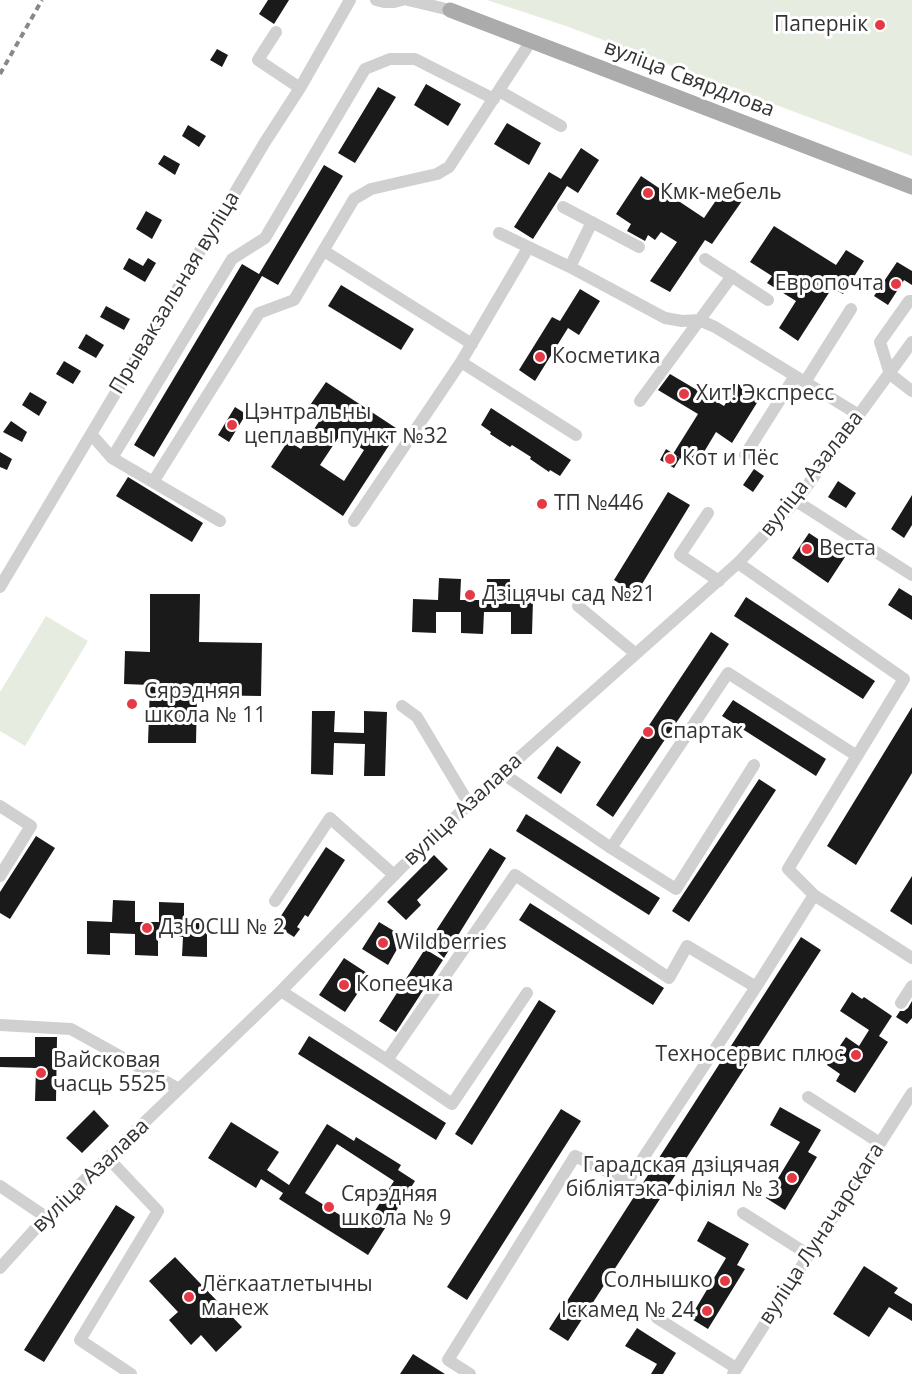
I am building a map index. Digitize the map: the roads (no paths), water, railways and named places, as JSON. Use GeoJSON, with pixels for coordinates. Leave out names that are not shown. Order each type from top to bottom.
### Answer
{"type":"FeatureCollection","features":[{"type":"Feature","properties":{"kind":"main road","name":"вуліца Свярдлова"},"geometry":{"type":"LineString","coordinates":[[446,5],[531,41],[912,187]]}},
{"type":"Feature","properties":{"kind":"street","name":"Прывакзальная вуліца"},"geometry":{"type":"LineString","coordinates":[[0,587],[265,142],[300,88],[350,0]]}},
{"type":"Feature","properties":{"kind":"street"},"geometry":{"type":"LineString","coordinates":[[376,0],[384,2],[402,0]]}},
{"type":"Feature","properties":{"kind":"street","name":"вуліца Свярдлова"},"geometry":{"type":"LineString","coordinates":[[408,0],[446,5]]}},
{"type":"Feature","properties":{"kind":"street"},"geometry":{"type":"LineString","coordinates":[[276,33],[258,60],[300,88]]}},
{"type":"Feature","properties":{"kind":"street"},"geometry":{"type":"LineString","coordinates":[[153,482],[259,313],[294,300],[354,199],[371,189],[438,174],[449,167],[531,41]]}},
{"type":"Feature","properties":{"kind":"street"},"geometry":{"type":"LineString","coordinates":[[112,458],[232,259],[265,238],[365,69],[390,58],[415,59],[561,126]]}},
{"type":"Feature","properties":{"kind":"street"},"geometry":{"type":"LineString","coordinates":[[563,207],[639,247]]}},
{"type":"Feature","properties":{"kind":"street"},"geometry":{"type":"LineString","coordinates":[[570,267],[592,222]]}},
{"type":"Feature","properties":{"kind":"street"},"geometry":{"type":"LineString","coordinates":[[500,233],[570,267],[665,318],[682,321],[699,320],[715,327],[859,415]]}},
{"type":"Feature","properties":{"kind":"street"},"geometry":{"type":"LineString","coordinates":[[354,521],[462,362],[528,248]]}},
{"type":"Feature","properties":{"kind":"street"},"geometry":{"type":"LineString","coordinates":[[324,251],[472,344]]}},
{"type":"Feature","properties":{"kind":"street"},"geometry":{"type":"LineString","coordinates":[[705,259],[768,300]]}},
{"type":"Feature","properties":{"kind":"street"},"geometry":{"type":"LineString","coordinates":[[640,401],[732,276]]}},
{"type":"Feature","properties":{"kind":"street"},"geometry":{"type":"LineString","coordinates":[[912,301],[909,301],[880,342],[890,374],[912,391]]}},
{"type":"Feature","properties":{"kind":"street"},"geometry":{"type":"LineString","coordinates":[[745,455],[851,309]]}},
{"type":"Feature","properties":{"kind":"street","name":"вуліца Азалава"},"geometry":{"type":"LineString","coordinates":[[0,1268],[46,1217],[282,991],[394,875],[501,773],[738,563],[796,501],[912,342]]}},
{"type":"Feature","properties":{"kind":"street"},"geometry":{"type":"LineString","coordinates":[[462,362],[576,435]]}},
{"type":"Feature","properties":{"kind":"street"},"geometry":{"type":"LineString","coordinates":[[91,434],[112,458],[220,521]]}},
{"type":"Feature","properties":{"kind":"street"},"geometry":{"type":"LineString","coordinates":[[796,501],[912,575]]}},
{"type":"Feature","properties":{"kind":"street"},"geometry":{"type":"LineString","coordinates":[[708,513],[680,555],[719,580]]}},
{"type":"Feature","properties":{"kind":"street"},"geometry":{"type":"LineString","coordinates":[[738,563],[904,679],[788,869],[813,895],[912,958]]}},
{"type":"Feature","properties":{"kind":"street"},"geometry":{"type":"LineString","coordinates":[[578,606],[636,654]]}},
{"type":"Feature","properties":{"kind":"street"},"geometry":{"type":"LineString","coordinates":[[612,848],[728,673],[857,756]]}},
{"type":"Feature","properties":{"kind":"street"},"geometry":{"type":"LineString","coordinates":[[402,706],[417,717],[469,804]]}},
{"type":"Feature","properties":{"kind":"street"},"geometry":{"type":"LineString","coordinates":[[501,773],[676,889],[754,765]]}},
{"type":"Feature","properties":{"kind":"street"},"geometry":{"type":"LineString","coordinates":[[0,806],[31,826],[0,876]]}},
{"type":"Feature","properties":{"kind":"street"},"geometry":{"type":"LineString","coordinates":[[275,901],[330,818],[394,875]]}},
{"type":"Feature","properties":{"kind":"street"},"geometry":{"type":"LineString","coordinates":[[387,1060],[515,874],[669,978],[687,946],[756,987]]}},
{"type":"Feature","properties":{"kind":"street"},"geometry":{"type":"LineString","coordinates":[[470,1374],[448,1360],[575,1156],[628,1181],[756,987],[813,895]]}},
{"type":"Feature","properties":{"kind":"street"},"geometry":{"type":"LineString","coordinates":[[901,1003],[912,986]]}},
{"type":"Feature","properties":{"kind":"street"},"geometry":{"type":"LineString","coordinates":[[282,991],[452,1104],[527,993]]}},
{"type":"Feature","properties":{"kind":"street"},"geometry":{"type":"LineString","coordinates":[[0,1025],[71,1029],[179,1089]]}},
{"type":"Feature","properties":{"kind":"street","name":"вуліца Луначарскага"},"geometry":{"type":"LineString","coordinates":[[734,1371],[912,1093]]}},
{"type":"Feature","properties":{"kind":"street"},"geometry":{"type":"LineString","coordinates":[[808,1097],[880,1143]]}},
{"type":"Feature","properties":{"kind":"street"},"geometry":{"type":"LineString","coordinates":[[108,1158],[158,1211],[80,1340],[131,1374]]}},
{"type":"Feature","properties":{"kind":"street"},"geometry":{"type":"LineString","coordinates":[[0,1186],[46,1217]]}},
{"type":"Feature","properties":{"kind":"street"},"geometry":{"type":"LineString","coordinates":[[743,1213],[809,1255]]}},
{"type":"Feature","properties":{"kind":"street"},"geometry":{"type":"LineString","coordinates":[[657,1318],[734,1371]]}},
{"type":"Feature","properties":{"kind":"railway"},"geometry":{"type":"LineString","coordinates":[[0,74],[42,0]]}},
{"type":"Feature","properties":{"kind":"place","name":"Папернік"},"geometry":{"type":"Point","coordinates":[880,25]}},
{"type":"Feature","properties":{"kind":"place","name":"Кмк-мебель"},"geometry":{"type":"Point","coordinates":[648,193]}},
{"type":"Feature","properties":{"kind":"place","name":"Европочта"},"geometry":{"type":"Point","coordinates":[896,284]}},
{"type":"Feature","properties":{"kind":"place","name":"Косметика"},"geometry":{"type":"Point","coordinates":[540,357]}},
{"type":"Feature","properties":{"kind":"place","name":"Хит! Экспресс"},"geometry":{"type":"Point","coordinates":[684,394]}},
{"type":"Feature","properties":{"kind":"place","name":"Цэнтральны цеплавы пункт №32"},"geometry":{"type":"Point","coordinates":[232,425]}},
{"type":"Feature","properties":{"kind":"place","name":"Кот и Пёс"},"geometry":{"type":"Point","coordinates":[670,459]}},
{"type":"Feature","properties":{"kind":"place","name":"ТП №446"},"geometry":{"type":"Point","coordinates":[542,504]}},
{"type":"Feature","properties":{"kind":"place","name":"Веста"},"geometry":{"type":"Point","coordinates":[807,549]}},
{"type":"Feature","properties":{"kind":"place","name":"Дзіцячы сад №21"},"geometry":{"type":"Point","coordinates":[470,595]}},
{"type":"Feature","properties":{"kind":"place","name":"Сярэдняя школа № 11"},"geometry":{"type":"Point","coordinates":[132,704]}},
{"type":"Feature","properties":{"kind":"place","name":"Спартак"},"geometry":{"type":"Point","coordinates":[648,732]}},
{"type":"Feature","properties":{"kind":"place","name":"ДзЮСШ № 2"},"geometry":{"type":"Point","coordinates":[147,928]}},
{"type":"Feature","properties":{"kind":"place","name":"Wildberries"},"geometry":{"type":"Point","coordinates":[383,943]}},
{"type":"Feature","properties":{"kind":"place","name":"Копеечка"},"geometry":{"type":"Point","coordinates":[344,985]}},
{"type":"Feature","properties":{"kind":"place","name":"Техносервис плюс"},"geometry":{"type":"Point","coordinates":[856,1055]}},
{"type":"Feature","properties":{"kind":"place","name":"Вайсковая часць 5525"},"geometry":{"type":"Point","coordinates":[41,1073]}},
{"type":"Feature","properties":{"kind":"place","name":"Гарадская дзіцячая бібліятэка-філіял № 3"},"geometry":{"type":"Point","coordinates":[792,1178]}},
{"type":"Feature","properties":{"kind":"place","name":"Сярэдняя школа № 9"},"geometry":{"type":"Point","coordinates":[329,1207]}},
{"type":"Feature","properties":{"kind":"place","name":"Солнышко"},"geometry":{"type":"Point","coordinates":[725,1281]}},
{"type":"Feature","properties":{"kind":"place","name":"Лёгкаатлетычны манеж"},"geometry":{"type":"Point","coordinates":[189,1297]}},
{"type":"Feature","properties":{"kind":"place","name":"Іскамед № 24"},"geometry":{"type":"Point","coordinates":[707,1311]}}]}
